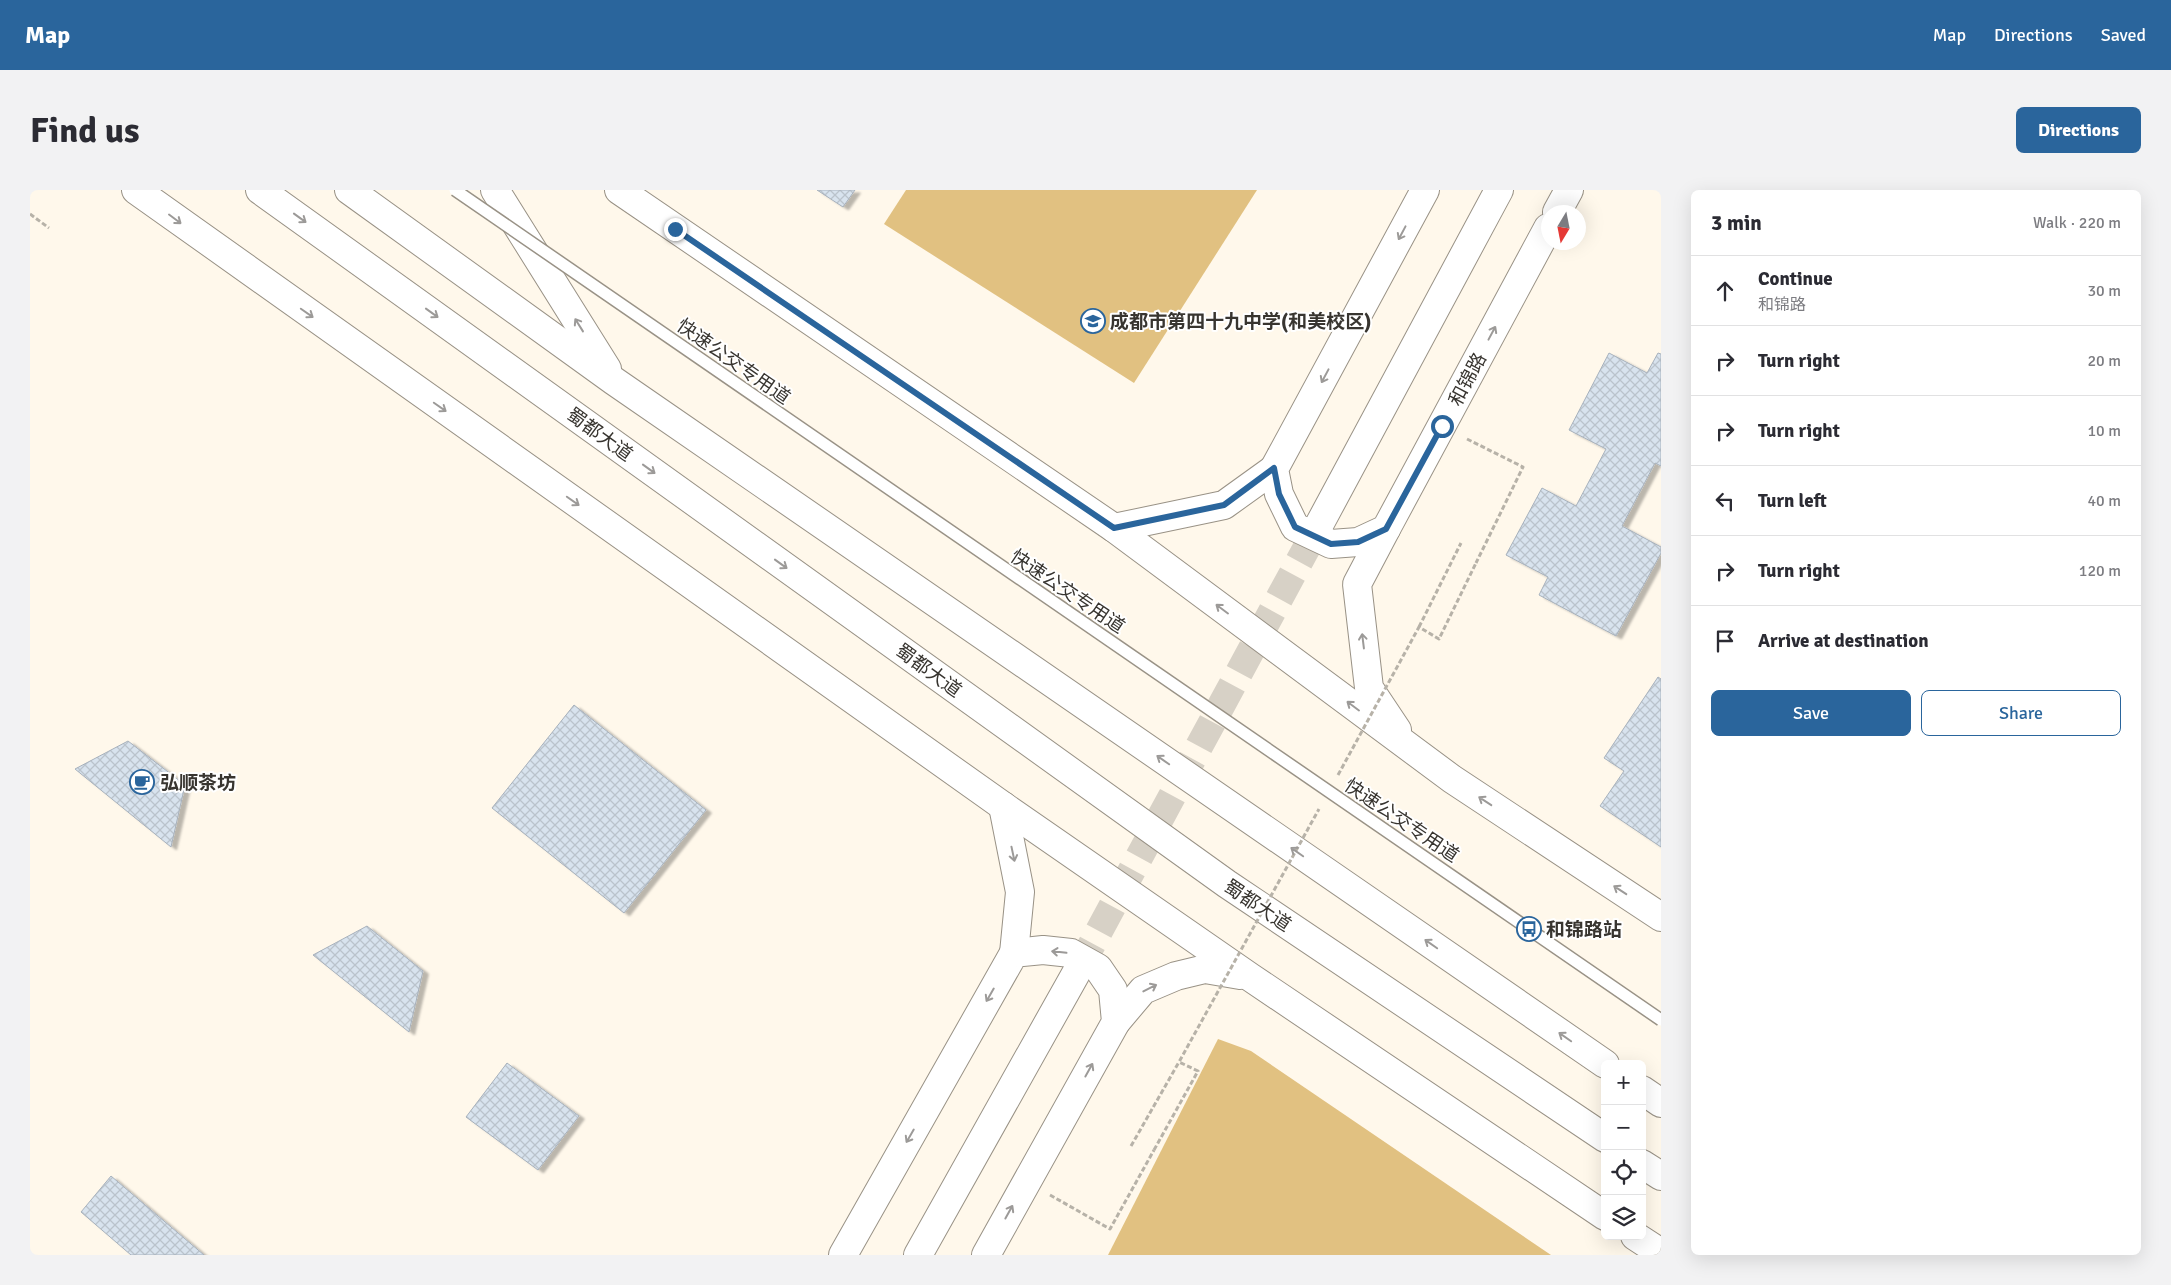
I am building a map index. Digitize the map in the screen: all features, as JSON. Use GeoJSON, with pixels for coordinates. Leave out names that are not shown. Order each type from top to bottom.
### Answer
{"type":"FeatureCollection","features":[{"type":"Feature","properties":{"kind":"main road"},"geometry":{"type":"LineString","coordinates":[[136,190],[1003,806],[1250,977],[1601,1213]]}},
{"type":"Feature","properties":{"kind":"main road","name":"蜀都大道"},"geometry":{"type":"LineString","coordinates":[[260,190],[1227,884],[1601,1135]]}},
{"type":"Feature","properties":{"kind":"main road"},"geometry":{"type":"LineString","coordinates":[[350,190],[614,381],[1601,1061]]}},
{"type":"Feature","properties":{"kind":"main road"},"geometry":{"type":"LineString","coordinates":[[495,190],[614,381]]}},
{"type":"Feature","properties":{"kind":"main road"},"geometry":{"type":"LineString","coordinates":[[619,190],[1114,528],[1452,779],[1661,917]]}},
{"type":"Feature","properties":{"kind":"main road"},"geometry":{"type":"LineString","coordinates":[[1114,528],[1224,505],[1274,468],[1425,190]]}},
{"type":"Feature","properties":{"kind":"main road"},"geometry":{"type":"LineString","coordinates":[[1319,525],[1499,190]]}},
{"type":"Feature","properties":{"kind":"main road"},"geometry":{"type":"LineString","coordinates":[[1561,205],[1569,190]]}},
{"type":"Feature","properties":{"kind":"main road","name":"和锦路"},"geometry":{"type":"LineString","coordinates":[[1408,748],[1369,688],[1357,584],[1541,241]]}},
{"type":"Feature","properties":{"kind":"main road"},"geometry":{"type":"LineString","coordinates":[[1274,468],[1279,494],[1295,527],[1331,544],[1358,542],[1386,529]]}},
{"type":"Feature","properties":{"kind":"main road"},"geometry":{"type":"LineString","coordinates":[[843,1255],[1014,953],[1020,892],[1003,806]]}},
{"type":"Feature","properties":{"kind":"main road"},"geometry":{"type":"LineString","coordinates":[[1014,953],[1043,950],[1071,953],[1098,968],[1113,990],[1116,1022]]}},
{"type":"Feature","properties":{"kind":"main road"},"geometry":{"type":"LineString","coordinates":[[918,1255],[1079,968]]}},
{"type":"Feature","properties":{"kind":"main road"},"geometry":{"type":"LineString","coordinates":[[986,1255],[1116,1022],[1143,990],[1176,976],[1205,969],[1250,977]]}},
{"type":"Feature","properties":{"kind":"main road"},"geometry":{"type":"LineString","coordinates":[[1646,1093],[1661,1103]]}},
{"type":"Feature","properties":{"kind":"main road"},"geometry":{"type":"LineString","coordinates":[[1646,1167],[1661,1176]]}},
{"type":"Feature","properties":{"kind":"main road"},"geometry":{"type":"LineString","coordinates":[[1642,1240],[1661,1253]]}},
{"type":"Feature","properties":{"kind":"lane","name":"快速公交专用道"},"geometry":{"type":"LineString","coordinates":[[455,190],[1661,1020]]}},
{"type":"Feature","properties":{"kind":"path"},"geometry":{"type":"LineString","coordinates":[[30,214],[49,228]]}},
{"type":"Feature","properties":{"kind":"path"},"geometry":{"type":"LineString","coordinates":[[1420,627],[1439,638],[1523,467],[1442,426]]}},
{"type":"Feature","properties":{"kind":"path"},"geometry":{"type":"LineString","coordinates":[[1333,784],[1420,627],[1461,543]]}},
{"type":"Feature","properties":{"kind":"path"},"geometry":{"type":"LineString","coordinates":[[1131,1146],[1323,801]]}},
{"type":"Feature","properties":{"kind":"path"},"geometry":{"type":"LineString","coordinates":[[1026,1182],[1110,1229],[1198,1071],[1179,1062]]}},
{"type":"Feature","properties":{"kind":"shaded area"},"geometry":{"type":"Polygon","coordinates":[[[906,190],[1257,190],[1134,383],[884,224],[906,190]]]}},
{"type":"Feature","properties":{"kind":"shaded area"},"geometry":{"type":"Polygon","coordinates":[[[1218,1039],[1251,1051],[1551,1255],[1108,1255],[1218,1039]]]}},
{"type":"Feature","properties":{"kind":"building"},"geometry":{"type":"Polygon","coordinates":[[[817,190],[855,190],[843,207],[817,190]]]}},
{"type":"Feature","properties":{"kind":"building"},"geometry":{"type":"Polygon","coordinates":[[[1609,353],[1647,373],[1658,353],[1661,354],[1661,466],[1655,463],[1622,526],[1661,547],[1661,553],[1616,636],[1539,595],[1548,577],[1506,555],[1542,488],[1576,506],[1606,449],[1569,430],[1609,353]]]}},
{"type":"Feature","properties":{"kind":"building"},"geometry":{"type":"Polygon","coordinates":[[[1658,677],[1661,679],[1661,847],[1600,806],[1624,771],[1604,758],[1658,677]]]}},
{"type":"Feature","properties":{"kind":"building"},"geometry":{"type":"Polygon","coordinates":[[[574,705],[706,810],[624,913],[492,808],[574,705]]]}},
{"type":"Feature","properties":{"kind":"building"},"geometry":{"type":"Polygon","coordinates":[[[128,741],[185,785],[171,847],[75,769],[128,741]]]}},
{"type":"Feature","properties":{"kind":"building"},"geometry":{"type":"Polygon","coordinates":[[[367,926],[423,971],[409,1032],[313,955],[367,926]]]}},
{"type":"Feature","properties":{"kind":"building"},"geometry":{"type":"Polygon","coordinates":[[[507,1063],[579,1116],[538,1170],[466,1117],[507,1063]]]}},
{"type":"Feature","properties":{"kind":"building"},"geometry":{"type":"Polygon","coordinates":[[[111,1176],[204,1255],[131,1255],[81,1212],[111,1176]]]}},
{"type":"Feature","properties":{"kind":"tunnel"},"geometry":{"type":"LineString","coordinates":[[1079,968],[1319,525]]}},
{"type":"Feature","properties":{"kind":"place","name":"成都市第四十九中学(和美校区)"},"geometry":{"type":"Point","coordinates":[1093,321]}},
{"type":"Feature","properties":{"kind":"place","name":"弘顺茶坊"},"geometry":{"type":"Point","coordinates":[142,782]}},
{"type":"Feature","properties":{"kind":"place","name":"和锦路站"},"geometry":{"type":"Point","coordinates":[1529,929]}},
{"type":"Feature","properties":{"kind":"route"},"geometry":{"type":"LineString","coordinates":[[675,229],[1114,528],[1224,505],[1274,468],[1279,494],[1295,527],[1331,544],[1358,542],[1386,529],[1442,426]]}}]}
